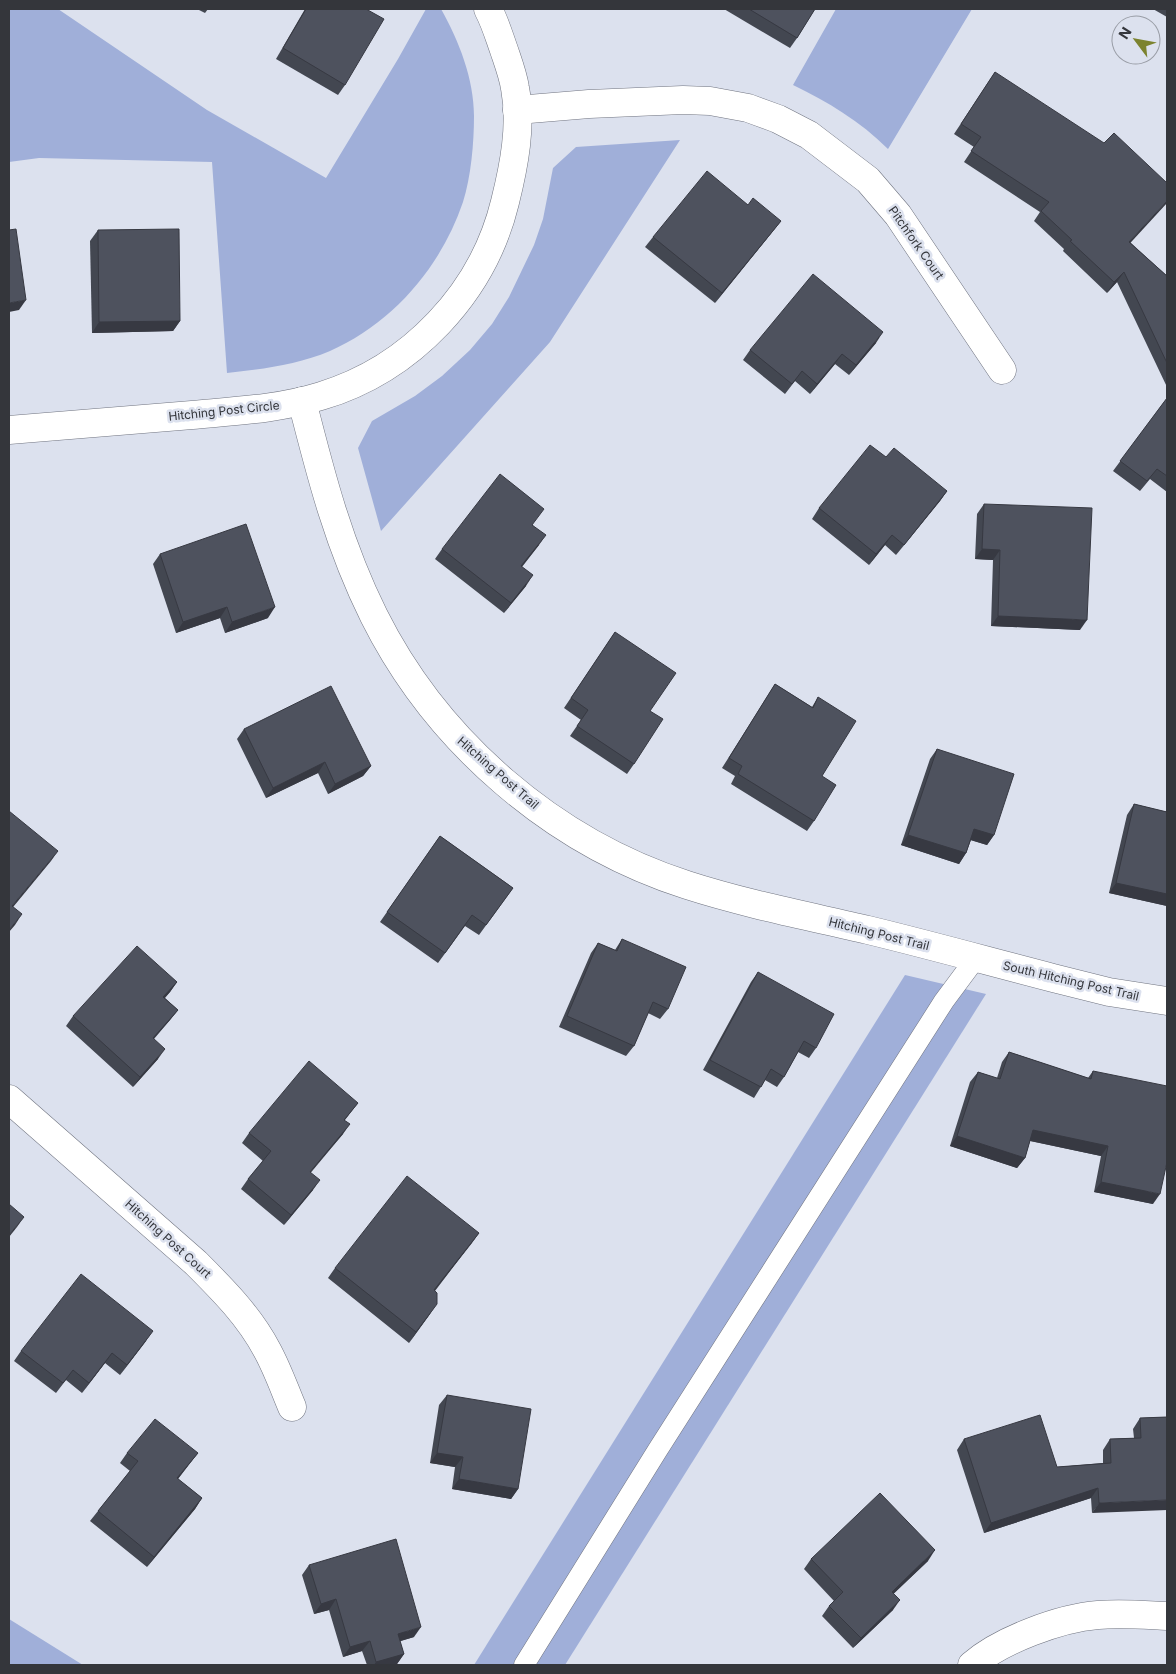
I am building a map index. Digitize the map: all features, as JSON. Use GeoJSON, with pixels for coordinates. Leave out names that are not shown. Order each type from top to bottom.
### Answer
{"type":"FeatureCollection","features":[{"type":"Feature","properties":{"kind":"street","name":"Hitching Post Circle"},"geometry":{"type":"LineString","coordinates":[[9,430],[259,409],[302,401],[347,386],[369,376],[398,358],[442,320],[460,298],[485,256],[504,208],[511,179],[516,145],[516,89],[488,9]]}},
{"type":"Feature","properties":{"kind":"street","name":"Pitchfork Court"},"geometry":{"type":"LineString","coordinates":[[517,110],[588,104],[683,100],[710,101],[748,108],[778,119],[809,135],[868,180],[898,215],[1002,370]]}},
{"type":"Feature","properties":{"kind":"street","name":"Hitching Post Trail"},"geometry":{"type":"LineString","coordinates":[[302,401],[336,526],[353,570],[378,625],[396,657],[438,716],[464,745],[524,799],[586,840],[618,857],[685,885],[976,958]]}},
{"type":"Feature","properties":{"kind":"street","name":"South Hitching Post Trail"},"geometry":{"type":"LineString","coordinates":[[976,958],[1109,992],[1167,1001]]}},
{"type":"Feature","properties":{"kind":"street","name":"Hitching Post Court"},"geometry":{"type":"LineString","coordinates":[[9,1099],[196,1263],[224,1290],[246,1316],[267,1350],[292,1407]]}},
{"type":"Feature","properties":{"kind":"street"},"geometry":{"type":"LineString","coordinates":[[972,1665],[997,1648],[1042,1628],[1070,1620],[1098,1615],[1167,1616]]}},
{"type":"Feature","properties":{"kind":"lane"},"geometry":{"type":"LineString","coordinates":[[524,1665],[657,1451],[944,1001],[976,958]]}},
{"type":"Feature","properties":{"kind":"shaded area"},"geometry":{"type":"Polygon","coordinates":[[[9,9],[58,9],[207,110],[326,178],[426,9],[441,9],[454,34],[464,61],[471,88],[474,116],[472,160],[468,182],[454,226],[442,249],[412,290],[394,309],[353,339],[330,351],[305,360],[267,368],[227,373],[212,162],[39,158],[9,162],[9,9]]]}},
{"type":"Feature","properties":{"kind":"shaded area"},"geometry":{"type":"Polygon","coordinates":[[[836,9],[972,9],[888,149],[843,113],[793,85],[836,9]]]}},
{"type":"Feature","properties":{"kind":"shaded area"},"geometry":{"type":"Polygon","coordinates":[[[680,140],[550,342],[381,531],[358,448],[372,421],[415,396],[442,376],[470,350],[492,324],[509,297],[534,245],[543,219],[553,168],[576,147],[680,140]]]}},
{"type":"Feature","properties":{"kind":"shaded area"},"geometry":{"type":"Polygon","coordinates":[[[905,975],[986,994],[565,1665],[474,1665],[905,975]]]}},
{"type":"Feature","properties":{"kind":"shaded area"},"geometry":{"type":"Polygon","coordinates":[[[9,1619],[83,1665],[9,1665],[9,1619]]]}},
{"type":"Feature","properties":{"kind":"building"},"geometry":{"type":"Polygon","coordinates":[[[306,9],[366,9],[384,19],[345,85],[283,48],[306,9]]]}},
{"type":"Feature","properties":{"kind":"building"},"geometry":{"type":"Polygon","coordinates":[[[749,9],[815,9],[797,38],[749,9]]]}},
{"type":"Feature","properties":{"kind":"building"},"geometry":{"type":"Polygon","coordinates":[[[995,72],[1104,143],[1114,133],[1167,183],[1167,201],[1129,242],[1167,276],[1167,363],[1124,272],[1114,282],[1041,211],[1049,202],[971,151],[981,137],[961,124],[995,72]]]}},
{"type":"Feature","properties":{"kind":"building"},"geometry":{"type":"Polygon","coordinates":[[[707,171],[748,205],[753,198],[781,221],[722,293],[653,237],[707,171]]]}},
{"type":"Feature","properties":{"kind":"building"},"geometry":{"type":"Polygon","coordinates":[[[16,229],[26,300],[9,303],[9,230],[16,229]]]}},
{"type":"Feature","properties":{"kind":"building"},"geometry":{"type":"Polygon","coordinates":[[[179,229],[180,321],[99,322],[98,230],[179,229]]]}},
{"type":"Feature","properties":{"kind":"building"},"geometry":{"type":"Polygon","coordinates":[[[813,274],[883,332],[856,365],[842,354],[817,384],[802,371],[792,384],[750,350],[813,274]]]}},
{"type":"Feature","properties":{"kind":"building"},"geometry":{"type":"Polygon","coordinates":[[[1167,398],[1167,476],[1157,469],[1147,481],[1120,461],[1167,398]]]}},
{"type":"Feature","properties":{"kind":"building"},"geometry":{"type":"Polygon","coordinates":[[[870,445],[886,457],[894,448],[947,491],[904,545],[892,535],[876,554],[819,508],[870,445]]]}},
{"type":"Feature","properties":{"kind":"building"},"geometry":{"type":"Polygon","coordinates":[[[500,474],[544,509],[532,525],[546,535],[521,566],[533,575],[511,603],[442,549],[500,474]]]}},
{"type":"Feature","properties":{"kind":"building"},"geometry":{"type":"Polygon","coordinates":[[[984,504],[1092,508],[1087,620],[998,616],[1000,550],[982,549],[984,504]]]}},
{"type":"Feature","properties":{"kind":"building"},"geometry":{"type":"Polygon","coordinates":[[[246,524],[275,607],[232,622],[227,607],[183,622],[160,554],[246,524]]]}},
{"type":"Feature","properties":{"kind":"building"},"geometry":{"type":"Polygon","coordinates":[[[615,632],[676,673],[650,711],[663,719],[634,764],[577,726],[588,710],[571,698],[615,632]]]}},
{"type":"Feature","properties":{"kind":"building"},"geometry":{"type":"Polygon","coordinates":[[[775,684],[813,708],[818,697],[856,721],[822,776],[836,785],[814,821],[738,774],[742,766],[729,758],[775,684]]]}},
{"type":"Feature","properties":{"kind":"building"},"geometry":{"type":"Polygon","coordinates":[[[331,686],[371,766],[335,784],[325,762],[273,788],[244,729],[331,686]]]}},
{"type":"Feature","properties":{"kind":"building"},"geometry":{"type":"Polygon","coordinates":[[[937,749],[1014,774],[994,835],[974,829],[966,853],[908,835],[937,749]]]}},
{"type":"Feature","properties":{"kind":"building"},"geometry":{"type":"Polygon","coordinates":[[[1134,804],[1167,812],[1167,894],[1116,883],[1134,804]]]}},
{"type":"Feature","properties":{"kind":"building"},"geometry":{"type":"Polygon","coordinates":[[[9,811],[58,851],[12,906],[22,914],[9,930],[9,811]]]}},
{"type":"Feature","properties":{"kind":"building"},"geometry":{"type":"Polygon","coordinates":[[[440,836],[513,888],[486,925],[472,915],[445,953],[387,912],[440,836]]]}},
{"type":"Feature","properties":{"kind":"building"},"geometry":{"type":"Polygon","coordinates":[[[622,939],[686,967],[668,1009],[653,1002],[634,1046],[567,1016],[598,943],[617,951],[622,939]]]}},
{"type":"Feature","properties":{"kind":"building"},"geometry":{"type":"Polygon","coordinates":[[[137,946],[177,982],[163,997],[178,1010],[153,1038],[165,1049],[140,1077],[73,1016],[137,946]]]}},
{"type":"Feature","properties":{"kind":"building"},"geometry":{"type":"Polygon","coordinates":[[[758,972],[834,1014],[816,1048],[804,1041],[784,1077],[771,1069],[761,1087],[710,1060],[758,972]]]}},
{"type":"Feature","properties":{"kind":"building"},"geometry":{"type":"Polygon","coordinates":[[[1009,1052],[1091,1079],[1093,1071],[1167,1086],[1167,1162],[1160,1194],[1101,1182],[1108,1146],[1033,1130],[1025,1158],[957,1136],[978,1072],[1000,1079],[1009,1052]]]}},
{"type":"Feature","properties":{"kind":"building"},"geometry":{"type":"Polygon","coordinates":[[[309,1061],[358,1103],[344,1120],[350,1124],[310,1172],[320,1180],[291,1215],[248,1179],[271,1151],[249,1133],[309,1061]]]}},
{"type":"Feature","properties":{"kind":"building"},"geometry":{"type":"Polygon","coordinates":[[[407,1176],[479,1233],[434,1290],[437,1293],[437,1304],[416,1332],[335,1268],[407,1176]]]}},
{"type":"Feature","properties":{"kind":"building"},"geometry":{"type":"Polygon","coordinates":[[[9,1204],[24,1217],[9,1235],[9,1204]]]}},
{"type":"Feature","properties":{"kind":"building"},"geometry":{"type":"Polygon","coordinates":[[[81,1274],[153,1331],[127,1365],[112,1353],[89,1383],[73,1370],[63,1383],[21,1351],[81,1274]]]}},
{"type":"Feature","properties":{"kind":"building"},"geometry":{"type":"Polygon","coordinates":[[[447,1395],[531,1409],[518,1489],[459,1479],[463,1457],[437,1453],[447,1395]]]}},
{"type":"Feature","properties":{"kind":"building"},"geometry":{"type":"Polygon","coordinates":[[[1040,1415],[1057,1467],[1111,1463],[1110,1439],[1141,1438],[1140,1418],[1167,1417],[1167,1500],[1099,1503],[1098,1488],[991,1523],[964,1439],[1040,1415]]]}},
{"type":"Feature","properties":{"kind":"building"},"geometry":{"type":"Polygon","coordinates":[[[155,1419],[198,1453],[177,1478],[202,1498],[154,1557],[98,1511],[138,1461],[127,1453],[155,1419]]]}},
{"type":"Feature","properties":{"kind":"building"},"geometry":{"type":"Polygon","coordinates":[[[880,1493],[935,1550],[892,1592],[900,1600],[861,1638],[829,1606],[843,1592],[811,1559],[880,1493]]]}},
{"type":"Feature","properties":{"kind":"building"},"geometry":{"type":"Polygon","coordinates":[[[396,1539],[421,1627],[398,1634],[404,1654],[376,1662],[370,1641],[350,1647],[336,1599],[321,1604],[309,1565],[396,1539]]]}}]}
